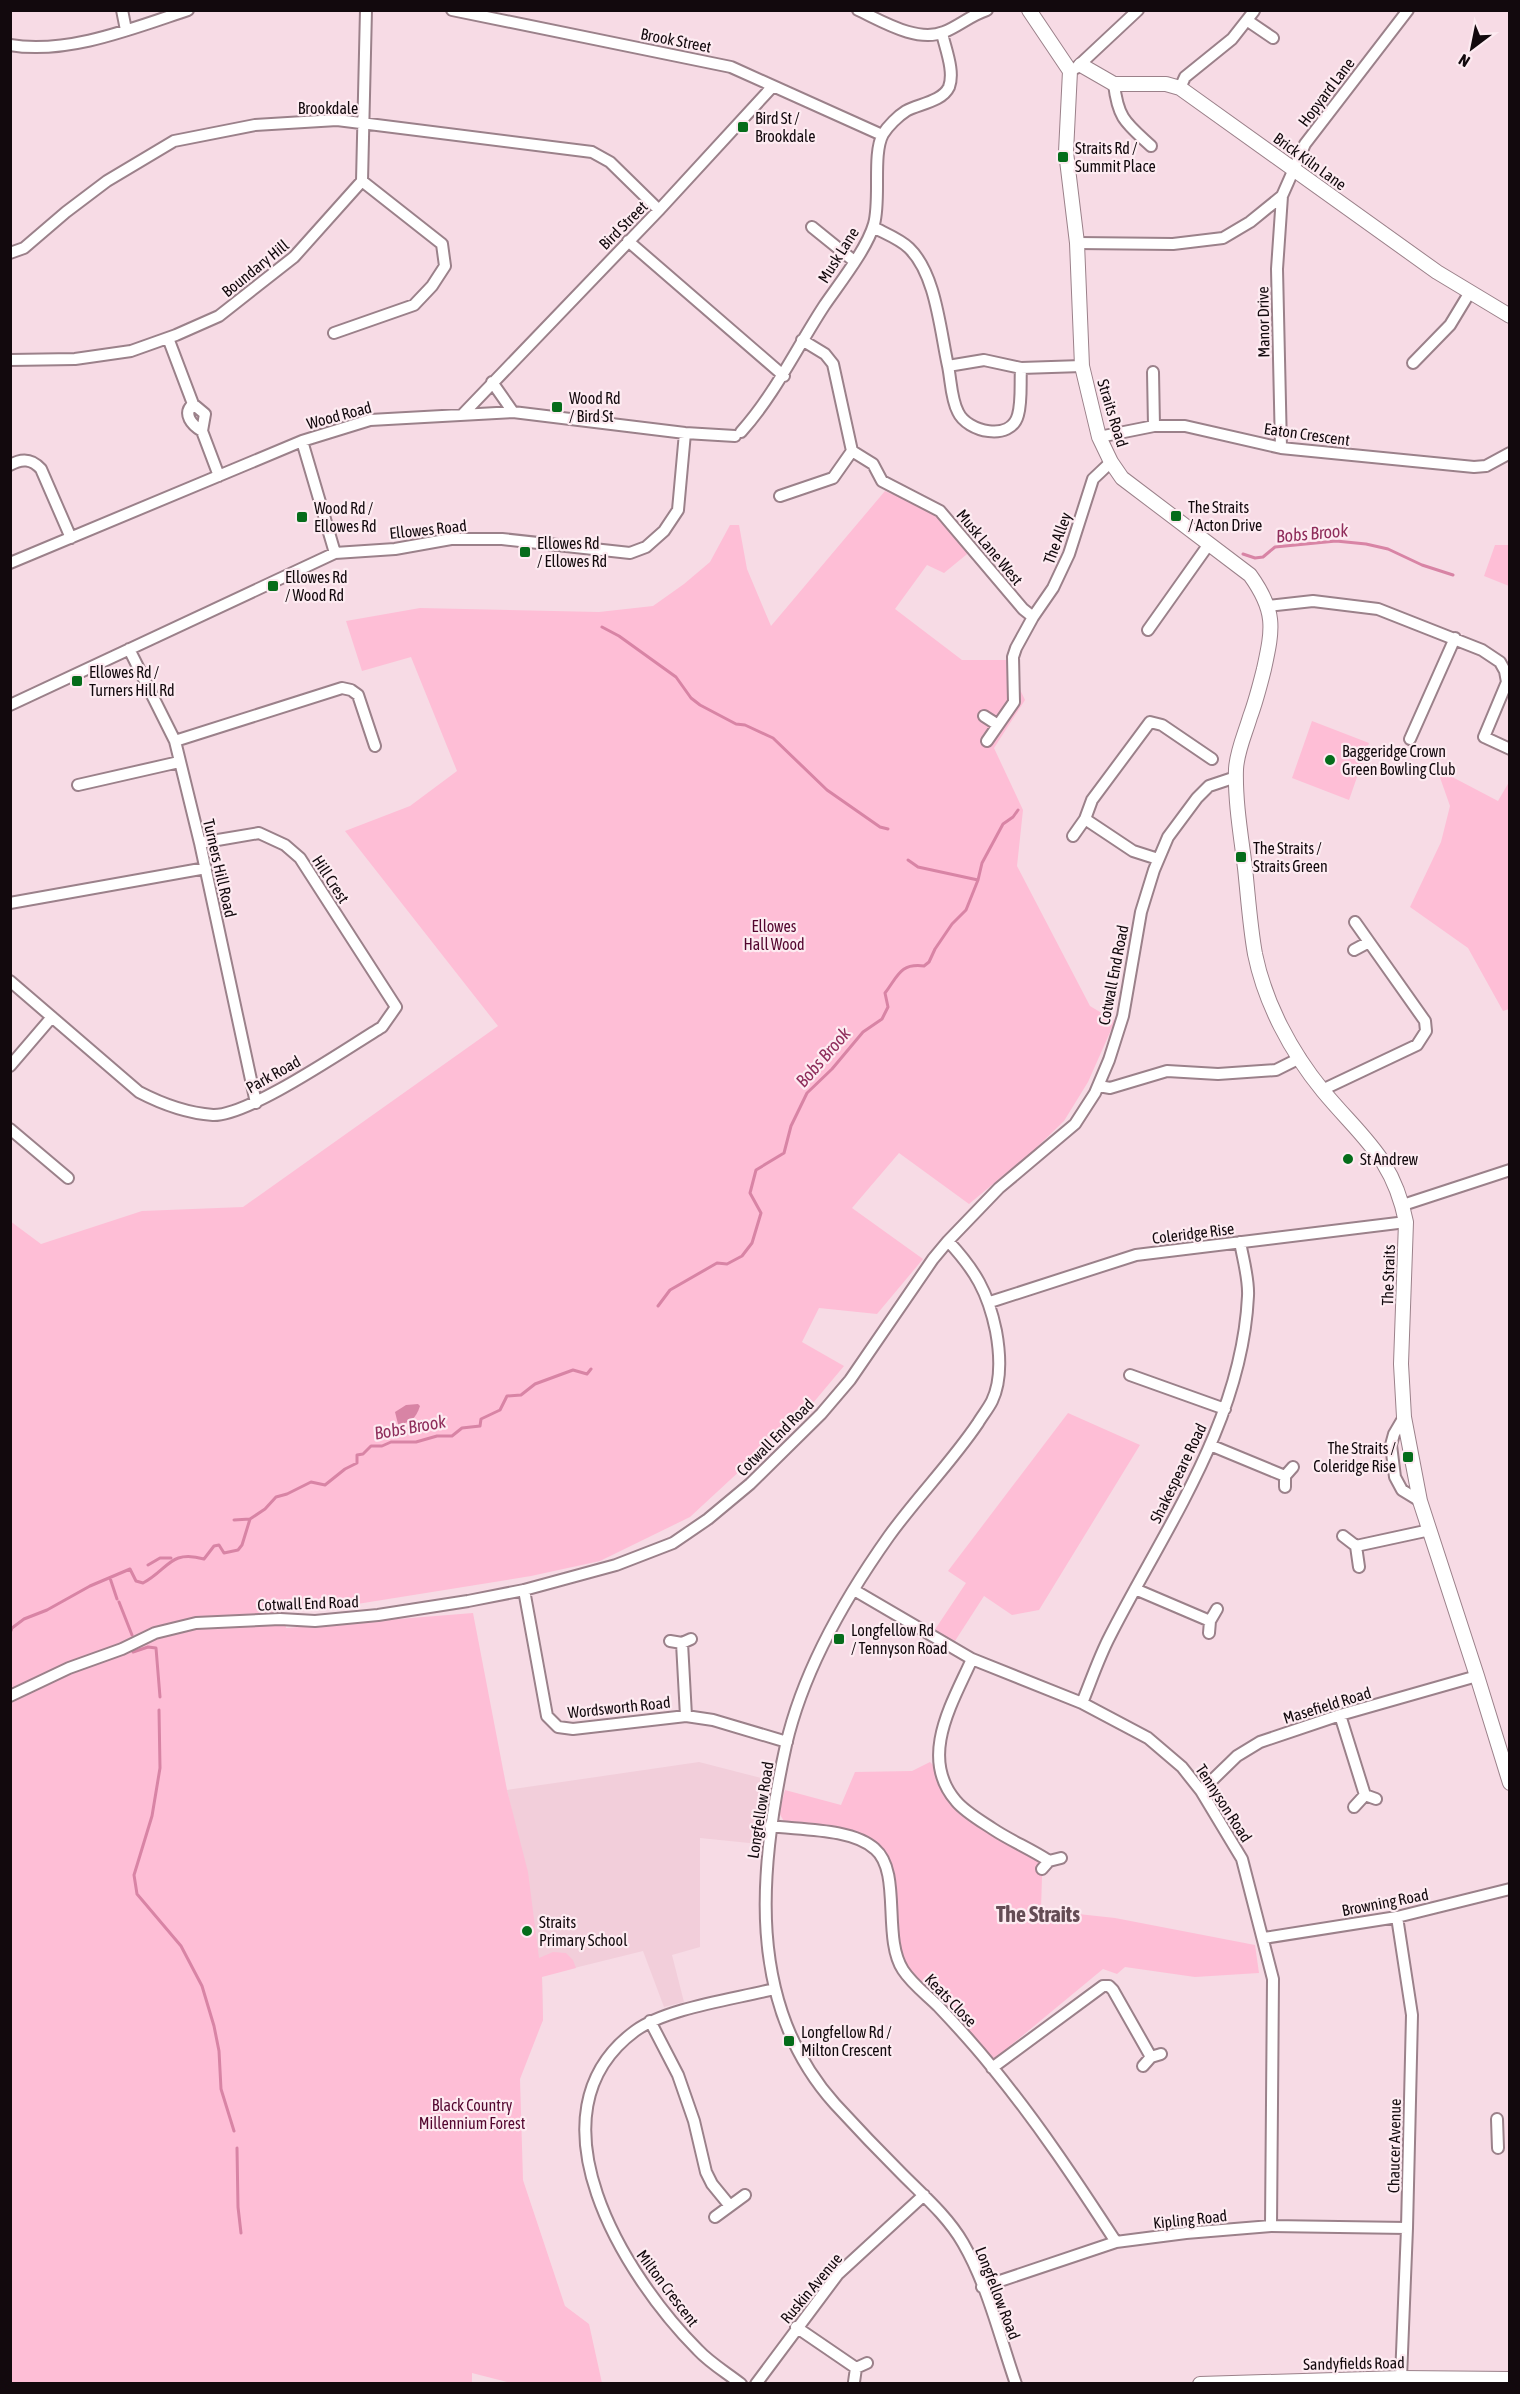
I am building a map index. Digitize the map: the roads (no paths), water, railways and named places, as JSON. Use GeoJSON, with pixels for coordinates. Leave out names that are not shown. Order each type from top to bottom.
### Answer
{"type":"FeatureCollection","features":[{"type":"Feature","properties":{"kind":"street"},"geometry":{"type":"LineString","coordinates":[[122,10],[126,30]]}},
{"type":"Feature","properties":{"kind":"street"},"geometry":{"type":"LineString","coordinates":[[10,45],[28,48],[59,46],[126,30],[188,10]]}},
{"type":"Feature","properties":{"kind":"street"},"geometry":{"type":"LineString","coordinates":[[334,333],[414,305],[432,286],[445,266],[442,244],[362,181],[366,10]]}},
{"type":"Feature","properties":{"kind":"street","name":"Brook Street"},"geometry":{"type":"LineString","coordinates":[[452,10],[722,64],[882,135]]}},
{"type":"Feature","properties":{"kind":"street"},"geometry":{"type":"LineString","coordinates":[[858,10],[910,32],[930,35],[942,33],[987,10]]}},
{"type":"Feature","properties":{"kind":"street"},"geometry":{"type":"LineString","coordinates":[[1029,10],[1076,68],[1138,10]]}},
{"type":"Feature","properties":{"kind":"street","name":"Hopyard Lane"},"geometry":{"type":"LineString","coordinates":[[1077,243],[1173,244],[1223,238],[1250,222],[1282,196],[1305,144],[1408,10]]}},
{"type":"Feature","properties":{"kind":"street"},"geometry":{"type":"LineString","coordinates":[[1180,88],[1185,77],[1232,39],[1251,16],[1273,38]]}},
{"type":"Feature","properties":{"kind":"street"},"geometry":{"type":"LineString","coordinates":[[882,135],[887,127],[906,111],[942,95],[949,87],[950,72],[942,33]]}},
{"type":"Feature","properties":{"kind":"street","name":"Brick Kiln Lane"},"geometry":{"type":"LineString","coordinates":[[1076,68],[1114,84],[1166,84],[1180,88],[1437,272],[1509,316]]}},
{"type":"Feature","properties":{"kind":"street","name":"Straits Road"},"geometry":{"type":"LineString","coordinates":[[1076,68],[1066,152],[1077,243],[1082,366],[1099,437],[1122,478],[1250,575],[1268,606],[1272,632],[1256,701],[1238,752],[1236,797]]}},
{"type":"Feature","properties":{"kind":"street"},"geometry":{"type":"LineString","coordinates":[[1114,84],[1116,101],[1122,119],[1151,146]]}},
{"type":"Feature","properties":{"kind":"street","name":"Bird Street"},"geometry":{"type":"LineString","coordinates":[[463,414],[659,210],[773,86]]}},
{"type":"Feature","properties":{"kind":"street","name":"Brookdale"},"geometry":{"type":"LineString","coordinates":[[10,253],[24,248],[107,181],[174,141],[255,125],[337,120],[591,152],[610,162],[659,210]]}},
{"type":"Feature","properties":{"kind":"street","name":"Musk Lane"},"geometry":{"type":"LineString","coordinates":[[738,434],[764,406],[784,376],[802,340],[854,261],[873,227],[877,212],[879,149],[882,135]]}},
{"type":"Feature","properties":{"kind":"street","name":"Boundary Hill"},"geometry":{"type":"LineString","coordinates":[[10,360],[75,359],[131,351],[219,316],[294,257],[362,181]]}},
{"type":"Feature","properties":{"kind":"street","name":"Manor Drive"},"geometry":{"type":"LineString","coordinates":[[1281,448],[1277,269],[1282,196]]}},
{"type":"Feature","properties":{"kind":"street"},"geometry":{"type":"LineString","coordinates":[[812,227],[854,261]]}},
{"type":"Feature","properties":{"kind":"street"},"geometry":{"type":"LineString","coordinates":[[873,227],[908,247],[923,266],[929,280],[958,412],[974,428],[992,432],[1008,428],[1018,417],[1021,368]]}},
{"type":"Feature","properties":{"kind":"street"},"geometry":{"type":"LineString","coordinates":[[628,241],[784,376]]}},
{"type":"Feature","properties":{"kind":"street"},"geometry":{"type":"LineString","coordinates":[[1413,363],[1450,325],[1470,292]]}},
{"type":"Feature","properties":{"kind":"street"},"geometry":{"type":"LineString","coordinates":[[168,338],[193,404],[205,414],[202,431],[219,476]]}},
{"type":"Feature","properties":{"kind":"street"},"geometry":{"type":"LineString","coordinates":[[780,496],[833,478],[852,451],[833,364],[825,354],[802,340]]}},
{"type":"Feature","properties":{"kind":"street"},"geometry":{"type":"LineString","coordinates":[[948,366],[984,360],[1021,368],[1082,366]]}},
{"type":"Feature","properties":{"kind":"street"},"geometry":{"type":"LineString","coordinates":[[1153,372],[1154,426]]}},
{"type":"Feature","properties":{"kind":"street"},"geometry":{"type":"LineString","coordinates":[[492,382],[513,412]]}},
{"type":"Feature","properties":{"kind":"street","name":"Wood Road"},"geometry":{"type":"LineString","coordinates":[[10,563],[302,441],[370,420],[513,412],[685,433],[738,434]]}},
{"type":"Feature","properties":{"kind":"street","name":"Eaton Crescent"},"geometry":{"type":"LineString","coordinates":[[1099,437],[1154,426],[1185,426],[1281,448],[1474,467],[1486,466],[1509,453]]}},
{"type":"Feature","properties":{"kind":"street","name":"Ellowes Road"},"geometry":{"type":"LineString","coordinates":[[10,705],[335,553],[395,549],[451,539],[502,539],[630,553],[646,548],[664,531],[678,510],[685,433]]}},
{"type":"Feature","properties":{"kind":"street"},"geometry":{"type":"LineString","coordinates":[[302,441],[335,553]]}},
{"type":"Feature","properties":{"kind":"street","name":"Musk Lane West"},"geometry":{"type":"LineString","coordinates":[[852,451],[873,464],[882,481],[940,511],[1023,609],[1033,617]]}},
{"type":"Feature","properties":{"kind":"street"},"geometry":{"type":"LineString","coordinates":[[10,465],[25,460],[36,463],[71,538]]}},
{"type":"Feature","properties":{"kind":"street","name":"The Alley"},"geometry":{"type":"LineString","coordinates":[[987,741],[1014,702],[1013,657],[1033,617],[1053,588],[1069,554],[1093,479],[1111,462]]}},
{"type":"Feature","properties":{"kind":"street"},"geometry":{"type":"LineString","coordinates":[[1148,630],[1209,544]]}},
{"type":"Feature","properties":{"kind":"street"},"geometry":{"type":"LineString","coordinates":[[1268,606],[1313,602],[1378,609],[1482,650],[1500,662],[1507,682],[1484,737],[1509,749]]}},
{"type":"Feature","properties":{"kind":"street"},"geometry":{"type":"LineString","coordinates":[[1410,739],[1455,638]]}},
{"type":"Feature","properties":{"kind":"street","name":"Turners Hill Road"},"geometry":{"type":"LineString","coordinates":[[129,649],[175,741],[206,868],[256,1102]]}},
{"type":"Feature","properties":{"kind":"street"},"geometry":{"type":"LineString","coordinates":[[175,741],[342,688],[358,695],[375,746]]}},
{"type":"Feature","properties":{"kind":"street"},"geometry":{"type":"LineString","coordinates":[[984,716],[998,725]]}},
{"type":"Feature","properties":{"kind":"street"},"geometry":{"type":"LineString","coordinates":[[1073,836],[1086,819],[1092,800],[1150,722],[1162,725],[1212,759]]}},
{"type":"Feature","properties":{"kind":"street"},"geometry":{"type":"LineString","coordinates":[[78,785],[179,762]]}},
{"type":"Feature","properties":{"kind":"street","name":"Cotwall End Road"},"geometry":{"type":"LineString","coordinates":[[10,1696],[69,1668],[122,1649],[154,1633],[196,1623],[280,1618],[315,1621],[378,1615],[524,1590],[616,1565],[674,1543],[708,1519],[750,1484],[820,1414],[850,1380],[919,1279],[948,1241],[999,1188],[1075,1124],[1099,1086],[1123,1016],[1141,912],[1158,859],[1168,837],[1197,798],[1209,786],[1236,777]]}},
{"type":"Feature","properties":{"kind":"street","name":"The Straits"},"geometry":{"type":"LineString","coordinates":[[1236,797],[1255,954],[1270,1005],[1300,1058],[1322,1090],[1374,1146],[1392,1176],[1403,1205],[1406,1222],[1401,1364],[1404,1417],[1420,1501],[1478,1676],[1509,1784]]}},
{"type":"Feature","properties":{"kind":"street"},"geometry":{"type":"LineString","coordinates":[[1086,819],[1133,851],[1158,859]]}},
{"type":"Feature","properties":{"kind":"street","name":"Hill Crest"},"geometry":{"type":"LineString","coordinates":[[200,843],[259,833],[285,845],[300,858],[396,1007]]}},
{"type":"Feature","properties":{"kind":"street"},"geometry":{"type":"LineString","coordinates":[[10,903],[206,868]]}},
{"type":"Feature","properties":{"kind":"street"},"geometry":{"type":"LineString","coordinates":[[1322,1090],[1417,1045],[1426,1031],[1425,1021],[1355,922]]}},
{"type":"Feature","properties":{"kind":"street"},"geometry":{"type":"LineString","coordinates":[[1354,950],[1369,942]]}},
{"type":"Feature","properties":{"kind":"street","name":"Park Road"},"geometry":{"type":"LineString","coordinates":[[10,981],[139,1092],[186,1111],[215,1115],[256,1102],[382,1027],[396,1007]]}},
{"type":"Feature","properties":{"kind":"street"},"geometry":{"type":"LineString","coordinates":[[10,1066],[52,1017]]}},
{"type":"Feature","properties":{"kind":"street"},"geometry":{"type":"LineString","coordinates":[[1099,1086],[1110,1088],[1167,1071],[1218,1074],[1276,1070],[1300,1058]]}},
{"type":"Feature","properties":{"kind":"street"},"geometry":{"type":"LineString","coordinates":[[10,1129],[68,1178]]}},
{"type":"Feature","properties":{"kind":"street"},"geometry":{"type":"LineString","coordinates":[[1403,1205],[1509,1170]]}},
{"type":"Feature","properties":{"kind":"street","name":"Coleridge Rise"},"geometry":{"type":"LineString","coordinates":[[990,1302],[1136,1255],[1406,1222]]}},
{"type":"Feature","properties":{"kind":"street","name":"Longfellow Road"},"geometry":{"type":"LineString","coordinates":[[948,1241],[978,1277],[990,1302],[1000,1362],[992,1400],[959,1450],[890,1535],[854,1590],[802,1692],[787,1742],[770,1826],[765,1876],[767,1942],[774,1989],[784,2023],[809,2072],[833,2102],[924,2195],[963,2244],[982,2288],[1016,2384]]}},
{"type":"Feature","properties":{"kind":"street","name":"Shakespeare Road"},"geometry":{"type":"LineString","coordinates":[[1082,1703],[1108,1638],[1195,1479],[1225,1409],[1243,1341],[1248,1294],[1240,1242]]}},
{"type":"Feature","properties":{"kind":"street"},"geometry":{"type":"LineString","coordinates":[[1130,1375],[1225,1409]]}},
{"type":"Feature","properties":{"kind":"street"},"geometry":{"type":"LineString","coordinates":[[1404,1417],[1394,1434],[1391,1445],[1395,1477],[1402,1490],[1420,1501]]}},
{"type":"Feature","properties":{"kind":"street"},"geometry":{"type":"LineString","coordinates":[[1210,1445],[1285,1482],[1293,1467]]}},
{"type":"Feature","properties":{"kind":"street"},"geometry":{"type":"LineString","coordinates":[[1356,1546],[1430,1530]]}},
{"type":"Feature","properties":{"kind":"street"},"geometry":{"type":"LineString","coordinates":[[1343,1536],[1356,1546],[1359,1567]]}},
{"type":"Feature","properties":{"kind":"street"},"geometry":{"type":"LineString","coordinates":[[1135,1588],[1210,1621]]}},
{"type":"Feature","properties":{"kind":"street","name":"Wordsworth Road"},"geometry":{"type":"LineString","coordinates":[[524,1590],[547,1716],[558,1727],[573,1729],[686,1716],[712,1720],[787,1742]]}},
{"type":"Feature","properties":{"kind":"street","name":"Tennyson Road"},"geometry":{"type":"LineString","coordinates":[[854,1590],[972,1659],[1082,1703],[1148,1738],[1182,1767],[1201,1791],[1242,1859],[1273,1979],[1271,2226]]}},
{"type":"Feature","properties":{"kind":"street"},"geometry":{"type":"LineString","coordinates":[[1209,1633],[1210,1621],[1217,1609]]}},
{"type":"Feature","properties":{"kind":"street"},"geometry":{"type":"LineString","coordinates":[[681,1641],[686,1716]]}},
{"type":"Feature","properties":{"kind":"street"},"geometry":{"type":"LineString","coordinates":[[972,1659],[944,1723],[940,1738],[938,1756],[943,1777],[957,1802],[994,1830],[1046,1865],[1061,1858]]}},
{"type":"Feature","properties":{"kind":"street","name":"Masefield Road"},"geometry":{"type":"LineString","coordinates":[[1201,1791],[1251,1747],[1340,1715],[1478,1676]]}},
{"type":"Feature","properties":{"kind":"street"},"geometry":{"type":"LineString","coordinates":[[1340,1715],[1365,1795]]}},
{"type":"Feature","properties":{"kind":"street"},"geometry":{"type":"LineString","coordinates":[[1365,1795],[1376,1799]]}},
{"type":"Feature","properties":{"kind":"street"},"geometry":{"type":"LineString","coordinates":[[1354,1807],[1365,1795]]}},
{"type":"Feature","properties":{"kind":"street","name":"Keats Close"},"geometry":{"type":"LineString","coordinates":[[770,1826],[849,1835],[876,1849],[885,1865],[889,1884],[894,1950],[904,1972],[938,2006],[993,2068],[1043,2132],[1116,2242]]}},
{"type":"Feature","properties":{"kind":"street","name":"Browning Road"},"geometry":{"type":"LineString","coordinates":[[1264,1938],[1398,1917],[1509,1889]]}},
{"type":"Feature","properties":{"kind":"street","name":"Chaucer Avenue"},"geometry":{"type":"LineString","coordinates":[[1398,1917],[1412,2014],[1401,2378]]}},
{"type":"Feature","properties":{"kind":"street"},"geometry":{"type":"LineString","coordinates":[[993,2068],[1103,1986],[1109,1986],[1113,1990],[1156,2056],[1143,2066]]}},
{"type":"Feature","properties":{"kind":"street","name":"Milton Crescent"},"geometry":{"type":"LineString","coordinates":[[741,2384],[699,2352],[641,2283],[620,2249],[593,2177],[585,2137],[586,2114],[596,2078],[621,2043],[650,2021],[774,1989]]}},
{"type":"Feature","properties":{"kind":"street"},"geometry":{"type":"LineString","coordinates":[[650,2021],[678,2075],[694,2121],[706,2172],[712,2184],[730,2206]]}},
{"type":"Feature","properties":{"kind":"street"},"geometry":{"type":"LineString","coordinates":[[1497,2119],[1504,2134],[1498,2148]]}},
{"type":"Feature","properties":{"kind":"street","name":"Ruskin Avenue"},"geometry":{"type":"LineString","coordinates":[[756,2384],[796,2327],[838,2274],[924,2195]]}},
{"type":"Feature","properties":{"kind":"street"},"geometry":{"type":"LineString","coordinates":[[716,2217],[745,2196]]}},
{"type":"Feature","properties":{"kind":"street","name":"Kipling Road"},"geometry":{"type":"LineString","coordinates":[[982,2288],[1116,2242],[1185,2233],[1271,2226],[1407,2228]]}},
{"type":"Feature","properties":{"kind":"street"},"geometry":{"type":"LineString","coordinates":[[796,2327],[856,2368]]}},
{"type":"Feature","properties":{"kind":"street"},"geometry":{"type":"LineString","coordinates":[[856,2368],[867,2363]]}},
{"type":"Feature","properties":{"kind":"street"},"geometry":{"type":"LineString","coordinates":[[854,2382],[856,2368]]}},
{"type":"Feature","properties":{"kind":"street","name":"Sandyfields Road"},"geometry":{"type":"LineString","coordinates":[[1200,2384],[1401,2378],[1509,2379]]}},
{"type":"Feature","properties":{"kind":"waterway","name":"Bobs Brook"},"geometry":{"type":"LineString","coordinates":[[1243,554],[1255,558],[1263,557],[1275,547],[1336,541],[1388,549],[1422,565],[1453,575]]}},
{"type":"Feature","properties":{"kind":"waterway"},"geometry":{"type":"LineString","coordinates":[[602,627],[619,636],[676,677],[691,698],[700,705],[736,724],[745,725],[773,738],[827,790],[880,827],[888,829]]}},
{"type":"Feature","properties":{"kind":"waterway","name":"Bobs Brook"},"geometry":{"type":"LineString","coordinates":[[658,1306],[670,1290],[717,1263],[727,1264],[742,1256],[752,1243],[761,1213],[750,1193],[756,1170],[784,1153],[791,1126],[807,1093],[832,1069],[863,1032],[882,1019],[888,1007],[885,993],[900,972],[910,967],[924,966],[929,962],[952,924],[966,910],[982,863],[1003,824],[1018,810]]}},
{"type":"Feature","properties":{"kind":"waterway"},"geometry":{"type":"LineString","coordinates":[[908,860],[918,867],[978,880]]}},
{"type":"Feature","properties":{"kind":"waterway","name":"Bobs Brook"},"geometry":{"type":"LineString","coordinates":[[10,1633],[12,1628],[24,1619],[130,1569],[136,1581],[143,1583],[176,1559],[184,1557],[204,1559],[214,1546],[219,1545],[224,1553],[238,1550],[242,1545],[250,1519],[265,1509],[276,1497],[311,1482],[325,1485],[345,1469],[357,1463],[357,1455],[363,1454],[371,1446],[382,1446],[391,1442],[416,1442],[437,1436],[452,1436],[462,1428],[480,1426],[481,1419],[500,1410],[507,1396],[521,1395],[535,1384],[573,1370],[587,1374],[591,1369]]}},
{"type":"Feature","properties":{"kind":"waterway"},"geometry":{"type":"LineString","coordinates":[[234,1520],[250,1519]]}},
{"type":"Feature","properties":{"kind":"waterway"},"geometry":{"type":"LineString","coordinates":[[148,1565],[160,1558],[171,1558]]}},
{"type":"Feature","properties":{"kind":"waterway"},"geometry":{"type":"LineString","coordinates":[[110,1578],[117,1599]]}},
{"type":"Feature","properties":{"kind":"waterway"},"geometry":{"type":"LineString","coordinates":[[119,1602],[132,1635]]}},
{"type":"Feature","properties":{"kind":"waterway"},"geometry":{"type":"LineString","coordinates":[[133,1652],[148,1647],[156,1648],[160,1697]]}},
{"type":"Feature","properties":{"kind":"waterway"},"geometry":{"type":"LineString","coordinates":[[159,1710],[160,1768],[152,1816],[134,1875],[137,1894],[181,1946],[202,1986],[219,2051],[221,2089],[234,2131]]}},
{"type":"Feature","properties":{"kind":"waterway"},"geometry":{"type":"LineString","coordinates":[[237,2148],[241,2233]]}},
{"type":"Feature","properties":{"kind":"place","name":"Bird St / Brookdale"},"geometry":{"type":"Point","coordinates":[743,127]}},
{"type":"Feature","properties":{"kind":"place","name":"Straits Rd / Summit Place"},"geometry":{"type":"Point","coordinates":[1063,157]}},
{"type":"Feature","properties":{"kind":"place","name":"Wood Rd / Bird St"},"geometry":{"type":"Point","coordinates":[557,407]}},
{"type":"Feature","properties":{"kind":"place","name":"The Straits / Acton Drive"},"geometry":{"type":"Point","coordinates":[1176,516]}},
{"type":"Feature","properties":{"kind":"place","name":"Wood Rd / Ellowes Rd"},"geometry":{"type":"Point","coordinates":[302,517]}},
{"type":"Feature","properties":{"kind":"place","name":"Ellowes Rd / Ellowes Rd"},"geometry":{"type":"Point","coordinates":[525,552]}},
{"type":"Feature","properties":{"kind":"place","name":"Ellowes Rd / Wood Rd"},"geometry":{"type":"Point","coordinates":[273,586]}},
{"type":"Feature","properties":{"kind":"place","name":"Ellowes Rd / Turners Hill Rd"},"geometry":{"type":"Point","coordinates":[77,681]}},
{"type":"Feature","properties":{"kind":"place","name":"Baggeridge Crown Green Bowling Club"},"geometry":{"type":"Point","coordinates":[1330,760]}},
{"type":"Feature","properties":{"kind":"place","name":"The Straits / Straits Green"},"geometry":{"type":"Point","coordinates":[1241,857]}},
{"type":"Feature","properties":{"kind":"place","name":"St Andrew"},"geometry":{"type":"Point","coordinates":[1348,1159]}},
{"type":"Feature","properties":{"kind":"place","name":"The Straits / Coleridge Rise"},"geometry":{"type":"Point","coordinates":[1408,1457]}},
{"type":"Feature","properties":{"kind":"place","name":"Longfellow Rd / Tennyson Road"},"geometry":{"type":"Point","coordinates":[839,1639]}},
{"type":"Feature","properties":{"kind":"place","name":"Straits Primary School"},"geometry":{"type":"Point","coordinates":[527,1931]}},
{"type":"Feature","properties":{"kind":"place","name":"Longfellow Rd / Milton Crescent"},"geometry":{"type":"Point","coordinates":[789,2041]}},
{"type":"Feature","properties":{"kind":"district","name":"The Straits"},"geometry":{"type":"Point","coordinates":[1038,1914]}},
{"type":"Feature","properties":{"kind":"park label","name":"Ellowes Hall Wood"},"geometry":{"type":"Point","coordinates":[774,935]}},
{"type":"Feature","properties":{"kind":"park label","name":"Black Country Millennium Forest"},"geometry":{"type":"Point","coordinates":[472,2114]}}]}
